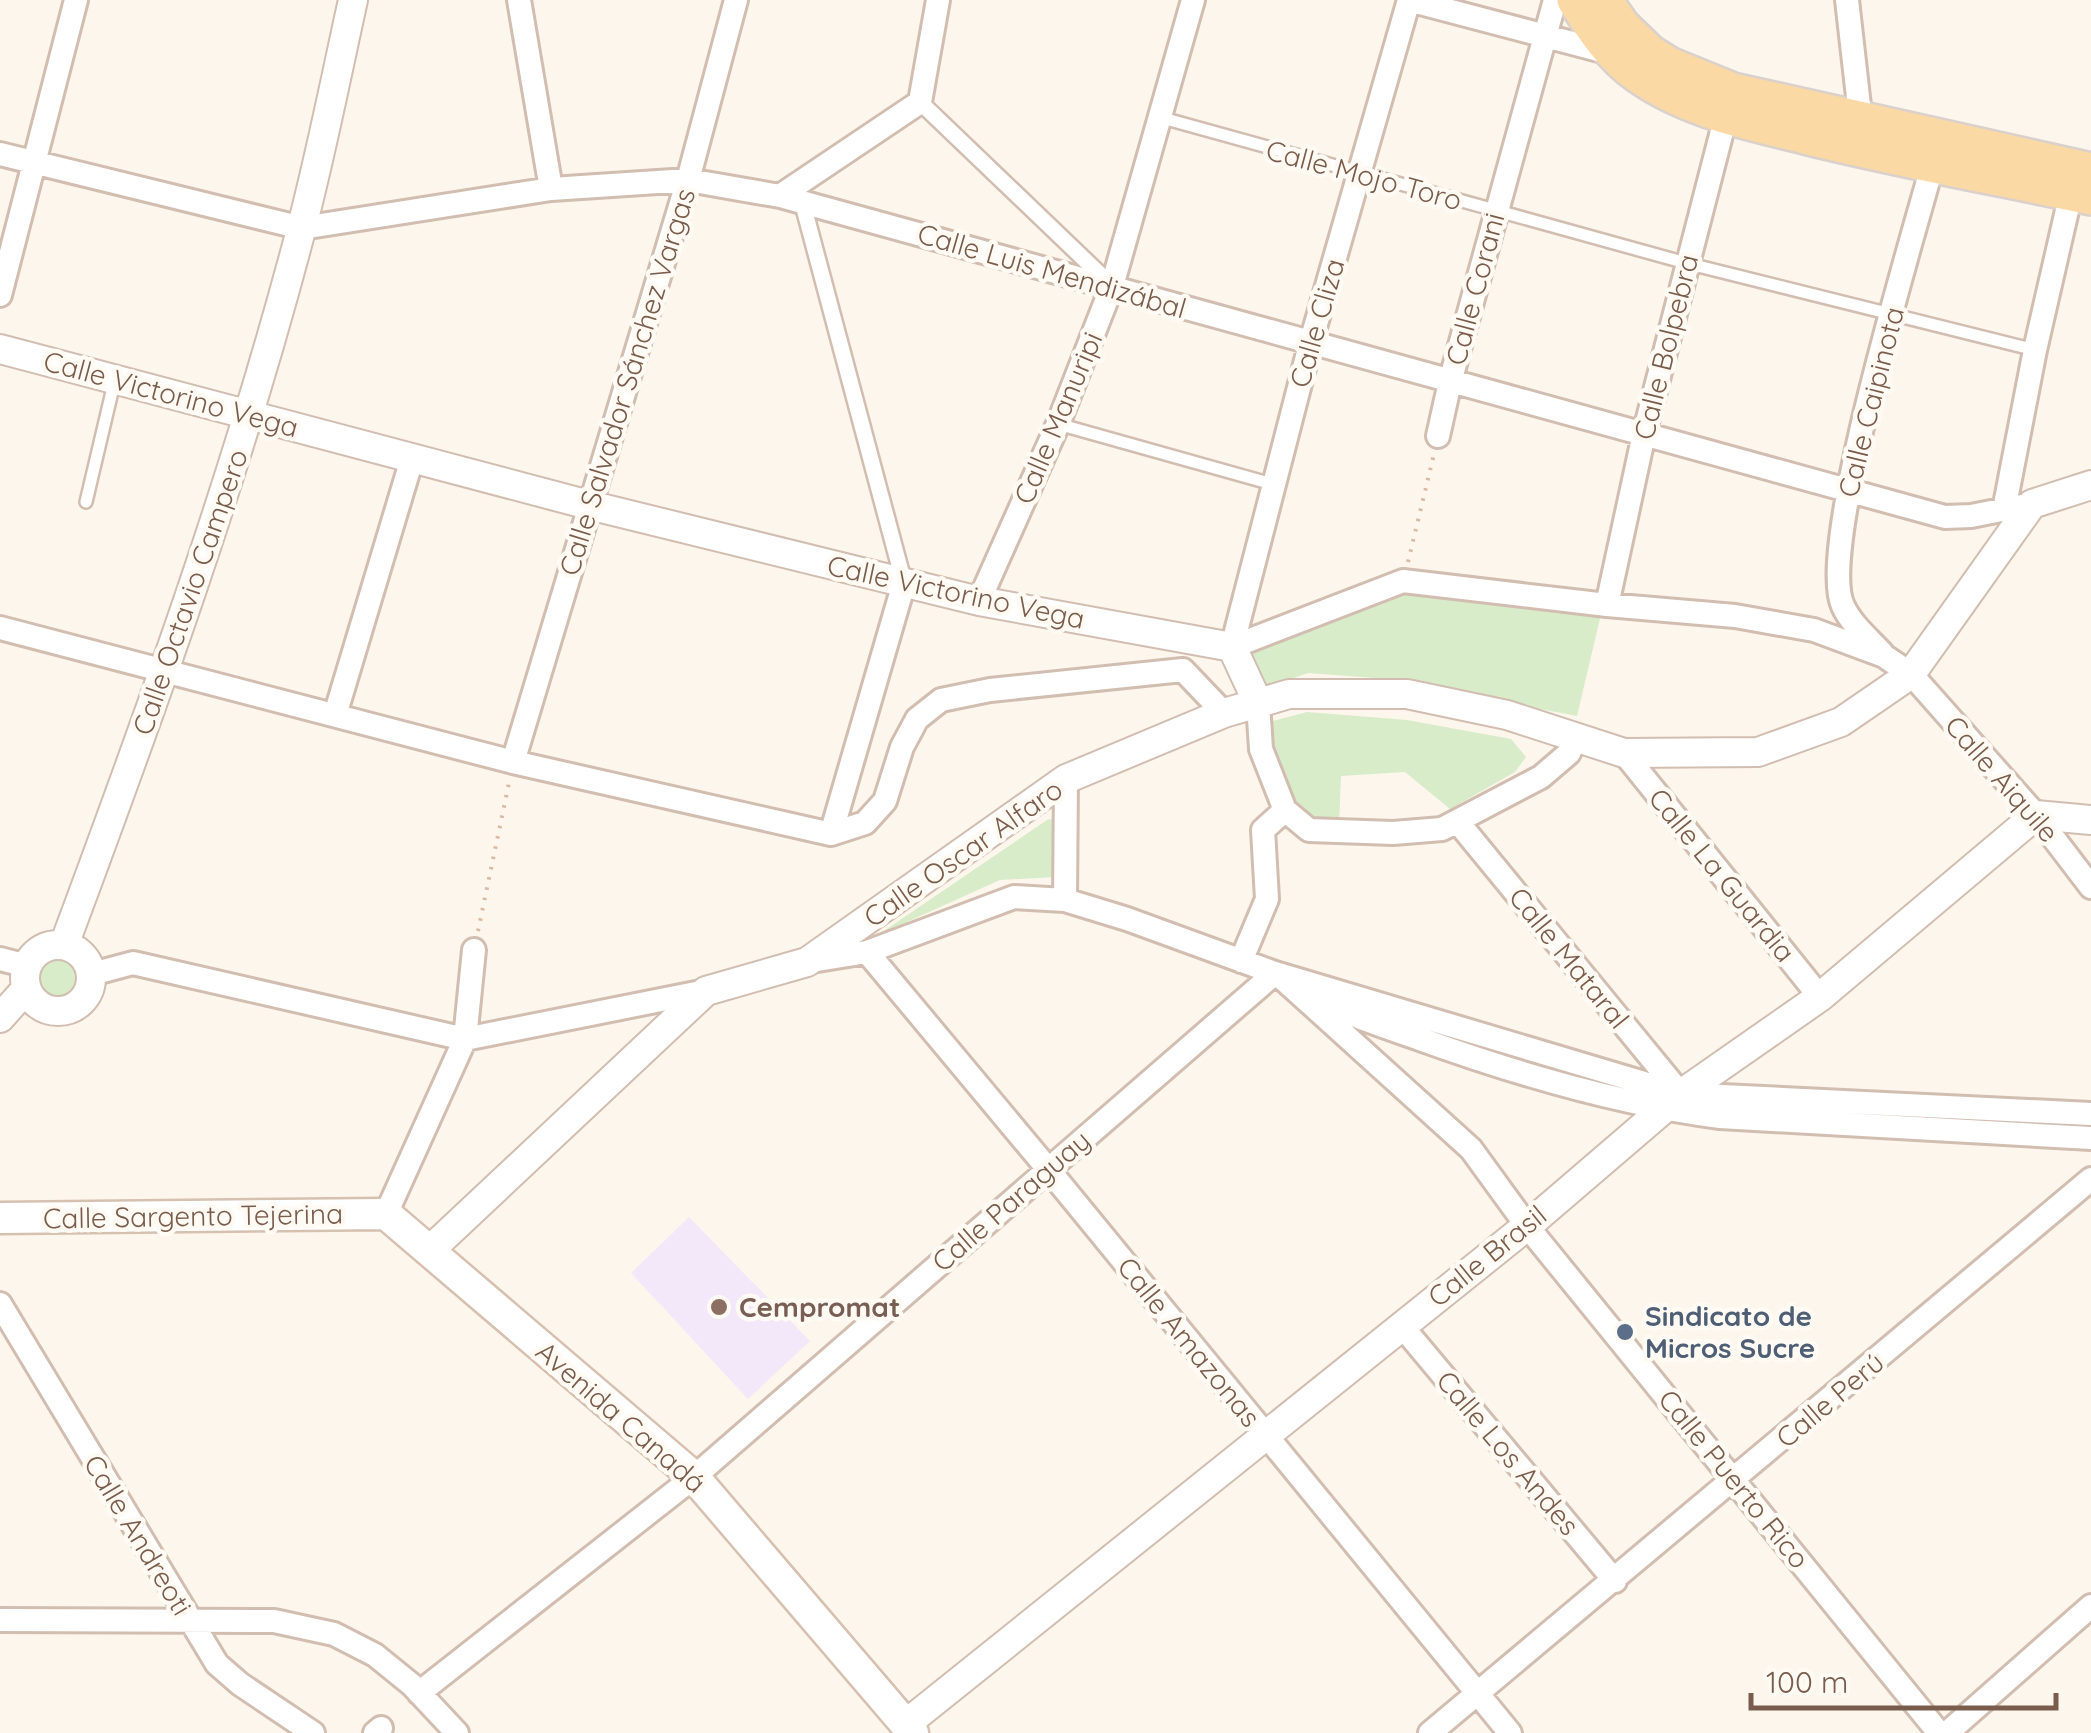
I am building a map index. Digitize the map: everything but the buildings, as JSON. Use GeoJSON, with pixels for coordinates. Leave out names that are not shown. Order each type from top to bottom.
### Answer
{"type":"FeatureCollection","features":[{"type":"Feature","properties":{"kind":"main road"},"geometry":{"type":"LineString","coordinates":[[1575,0],[1614,54],[1656,87],[2081,182]]}},
{"type":"Feature","properties":{"kind":"main road"},"geometry":{"type":"LineString","coordinates":[[1604,0],[1635,39],[1729,103]]}},
{"type":"Feature","properties":{"kind":"main road","name":"Avenida Canadá"},"geometry":{"type":"LineString","coordinates":[[386,1214],[694,1476],[905,1730]]}},
{"type":"Feature","properties":{"kind":"main road","name":"Calle Sargento Tejerina"},"geometry":{"type":"LineString","coordinates":[[0,1218],[386,1214]]}},
{"type":"Feature","properties":{"kind":"street"},"geometry":{"type":"LineString","coordinates":[[0,295],[76,0]]}},
{"type":"Feature","properties":{"kind":"street","name":"Calle Octavio Campero"},"geometry":{"type":"LineString","coordinates":[[64,945],[166,670],[249,415],[302,228],[352,0]]}},
{"type":"Feature","properties":{"kind":"street"},"geometry":{"type":"LineString","coordinates":[[519,0],[552,189]]}},
{"type":"Feature","properties":{"kind":"street","name":"Calle Salvador Sánchez Vargas"},"geometry":{"type":"LineString","coordinates":[[513,762],[688,180],[736,0]]}},
{"type":"Feature","properties":{"kind":"street"},"geometry":{"type":"LineString","coordinates":[[831,834],[904,583],[791,199],[920,102],[938,0]]}},
{"type":"Feature","properties":{"kind":"street","name":"Calle Manuripi"},"geometry":{"type":"LineString","coordinates":[[979,602],[1058,424],[1112,286],[1193,0]]}},
{"type":"Feature","properties":{"kind":"street"},"geometry":{"type":"LineString","coordinates":[[1409,0],[1670,65]]}},
{"type":"Feature","properties":{"kind":"street","name":"Calle Cliza"},"geometry":{"type":"LineString","coordinates":[[1232,648],[1272,484],[1409,0]]}},
{"type":"Feature","properties":{"kind":"street","name":"Calle Corani"},"geometry":{"type":"LineString","coordinates":[[1438,436],[1555,0]]}},
{"type":"Feature","properties":{"kind":"street"},"geometry":{"type":"LineString","coordinates":[[1846,0],[1863,136]]}},
{"type":"Feature","properties":{"kind":"street"},"geometry":{"type":"LineString","coordinates":[[920,102],[1112,286]]}},
{"type":"Feature","properties":{"kind":"street","name":"Calle Bolpebra"},"geometry":{"type":"LineString","coordinates":[[1607,606],[1644,434],[1729,103]]}},
{"type":"Feature","properties":{"kind":"street","name":"Calle Caipinota"},"geometry":{"type":"LineString","coordinates":[[1884,656],[1842,604],[1838,577],[1848,489],[1936,152]]}},
{"type":"Feature","properties":{"kind":"street","name":"Calle Luis Mendizábal"},"geometry":{"type":"LineString","coordinates":[[0,154],[302,228],[552,189],[688,180],[791,199],[1946,517],[2032,504],[2091,485]]}},
{"type":"Feature","properties":{"kind":"street"},"geometry":{"type":"LineString","coordinates":[[2004,510],[2035,350],[2081,182]]}},
{"type":"Feature","properties":{"kind":"street","name":"Calle Victorino Vega"},"geometry":{"type":"LineString","coordinates":[[0,349],[589,505],[979,602],[1232,648]]}},
{"type":"Feature","properties":{"kind":"street"},"geometry":{"type":"LineString","coordinates":[[335,716],[412,459]]}},
{"type":"Feature","properties":{"kind":"street","name":"Calle Oscar Alfaro"},"geometry":{"type":"LineString","coordinates":[[92,974],[132,963],[465,1039],[706,991],[807,962],[1066,779],[1224,713],[1289,694],[1407,694],[1507,715],[1624,752],[1758,752],[1841,722],[1911,674],[2032,504]]}},
{"type":"Feature","properties":{"kind":"street"},"geometry":{"type":"LineString","coordinates":[[1576,738],[1569,753],[1541,777],[1442,829],[1393,833],[1309,830],[1285,810],[1261,748],[1258,703],[1232,648],[1403,581],[1607,606],[1735,616],[1798,627],[1884,656],[1911,674]]}},
{"type":"Feature","properties":{"kind":"street"},"geometry":{"type":"LineString","coordinates":[[0,628],[513,762],[831,834],[866,823],[885,801],[902,747],[917,720],[941,700],[990,690],[1183,670],[1224,713]]}},
{"type":"Feature","properties":{"kind":"street","name":"Calle Aiquile"},"geometry":{"type":"LineString","coordinates":[[1911,674],[2036,815],[2091,887]]}},
{"type":"Feature","properties":{"kind":"street","name":"Calle La Guardia"},"geometry":{"type":"LineString","coordinates":[[1624,752],[1820,997]]}},
{"type":"Feature","properties":{"kind":"street"},"geometry":{"type":"LineString","coordinates":[[1064,900],[1066,779]]}},
{"type":"Feature","properties":{"kind":"street"},"geometry":{"type":"LineString","coordinates":[[1241,961],[1266,899],[1264,830],[1285,810]]}},
{"type":"Feature","properties":{"kind":"street"},"geometry":{"type":"LineString","coordinates":[[2036,815],[2091,820]]}},
{"type":"Feature","properties":{"kind":"street","name":"Calle Brasil"},"geometry":{"type":"LineString","coordinates":[[905,1730],[1526,1226],[1672,1102],[1820,997],[2036,815]]}},
{"type":"Feature","properties":{"kind":"street","name":"Calle Mataral"},"geometry":{"type":"LineString","coordinates":[[1457,821],[1672,1102]]}},
{"type":"Feature","properties":{"kind":"street"},"geometry":{"type":"LineString","coordinates":[[807,962],[867,952],[1014,897],[1064,900],[1275,972],[1340,1011],[1476,1060],[1672,1102],[1720,1117],[2091,1138]]}},
{"type":"Feature","properties":{"kind":"street"},"geometry":{"type":"LineString","coordinates":[[0,1018],[18,971],[42,949],[64,945],[82,954],[92,974],[88,994],[62,1011],[40,1006],[18,971]]}},
{"type":"Feature","properties":{"kind":"street"},"geometry":{"type":"LineString","coordinates":[[386,1214],[465,1039],[474,950]]}},
{"type":"Feature","properties":{"kind":"street","name":"Calle Amazonas"},"geometry":{"type":"LineString","coordinates":[[867,952],[1510,1733]]}},
{"type":"Feature","properties":{"kind":"street","name":"Calle Paraguay"},"geometry":{"type":"LineString","coordinates":[[420,1693],[694,1476],[1275,972]]}},
{"type":"Feature","properties":{"kind":"street","name":"Calle Puerto Rico"},"geometry":{"type":"LineString","coordinates":[[1275,972],[1471,1149],[1526,1226],[1939,1733]]}},
{"type":"Feature","properties":{"kind":"street"},"geometry":{"type":"LineString","coordinates":[[429,1251],[706,991]]}},
{"type":"Feature","properties":{"kind":"street"},"geometry":{"type":"LineString","coordinates":[[1672,1102],[2091,1114]]}},
{"type":"Feature","properties":{"kind":"street","name":"Calle Perú"},"geometry":{"type":"LineString","coordinates":[[1430,1733],[2091,1179]]}},
{"type":"Feature","properties":{"kind":"street","name":"Calle Andreoti"},"geometry":{"type":"LineString","coordinates":[[0,1304],[218,1664],[240,1684],[313,1733]]}},
{"type":"Feature","properties":{"kind":"street","name":"Calle Los Andes"},"geometry":{"type":"LineString","coordinates":[[1401,1325],[1615,1581]]}},
{"type":"Feature","properties":{"kind":"street"},"geometry":{"type":"LineString","coordinates":[[1946,1733],[2091,1606]]}},
{"type":"Feature","properties":{"kind":"street"},"geometry":{"type":"LineString","coordinates":[[0,1620],[274,1621],[334,1634],[375,1654],[420,1693],[457,1733]]}},
{"type":"Feature","properties":{"kind":"lane","name":"Calle Mojo Toro"},"geometry":{"type":"LineString","coordinates":[[1159,117],[1686,263],[2035,350]]}},
{"type":"Feature","properties":{"kind":"lane"},"geometry":{"type":"LineString","coordinates":[[86,502],[114,379]]}},
{"type":"Feature","properties":{"kind":"lane"},"geometry":{"type":"LineString","coordinates":[[1058,424],[1272,484]]}},
{"type":"Feature","properties":{"kind":"path"},"geometry":{"type":"LineString","coordinates":[[1403,581],[1438,436]]}},
{"type":"Feature","properties":{"kind":"path"},"geometry":{"type":"LineString","coordinates":[[474,950],[513,762]]}},
{"type":"Feature","properties":{"kind":"shaded area","name":"Cempromat"},"geometry":{"type":"Polygon","coordinates":[[[689,1217],[810,1341],[748,1399],[631,1273],[689,1217]]]}},
{"type":"Feature","properties":{"kind":"green space"},"geometry":{"type":"Polygon","coordinates":[[[1410,583],[1602,610],[1577,716],[1375,678],[1308,673],[1265,688],[1233,642],[1243,630],[1365,590],[1410,583]]]}},
{"type":"Feature","properties":{"kind":"green space"},"geometry":{"type":"Polygon","coordinates":[[[1307,712],[1407,720],[1511,739],[1526,757],[1515,772],[1450,809],[1405,772],[1341,776],[1339,825],[1313,819],[1292,798],[1262,724],[1307,712]]]}},
{"type":"Feature","properties":{"kind":"green space"},"geometry":{"type":"Polygon","coordinates":[[[1057,818],[1055,877],[1000,880],[878,935],[1047,820],[1057,818]]]}},
{"type":"Feature","properties":{"kind":"green space"},"geometry":{"type":"Polygon","coordinates":[[[58,958],[72,964],[78,978],[72,992],[58,998],[44,992],[38,978],[44,964],[58,958]]]}},
{"type":"Feature","properties":{"kind":"place","name":"Cempromat"},"geometry":{"type":"Point","coordinates":[719,1307]}},
{"type":"Feature","properties":{"kind":"place","name":"Sindicato de Micros Sucre"},"geometry":{"type":"Point","coordinates":[1625,1332]}}]}
